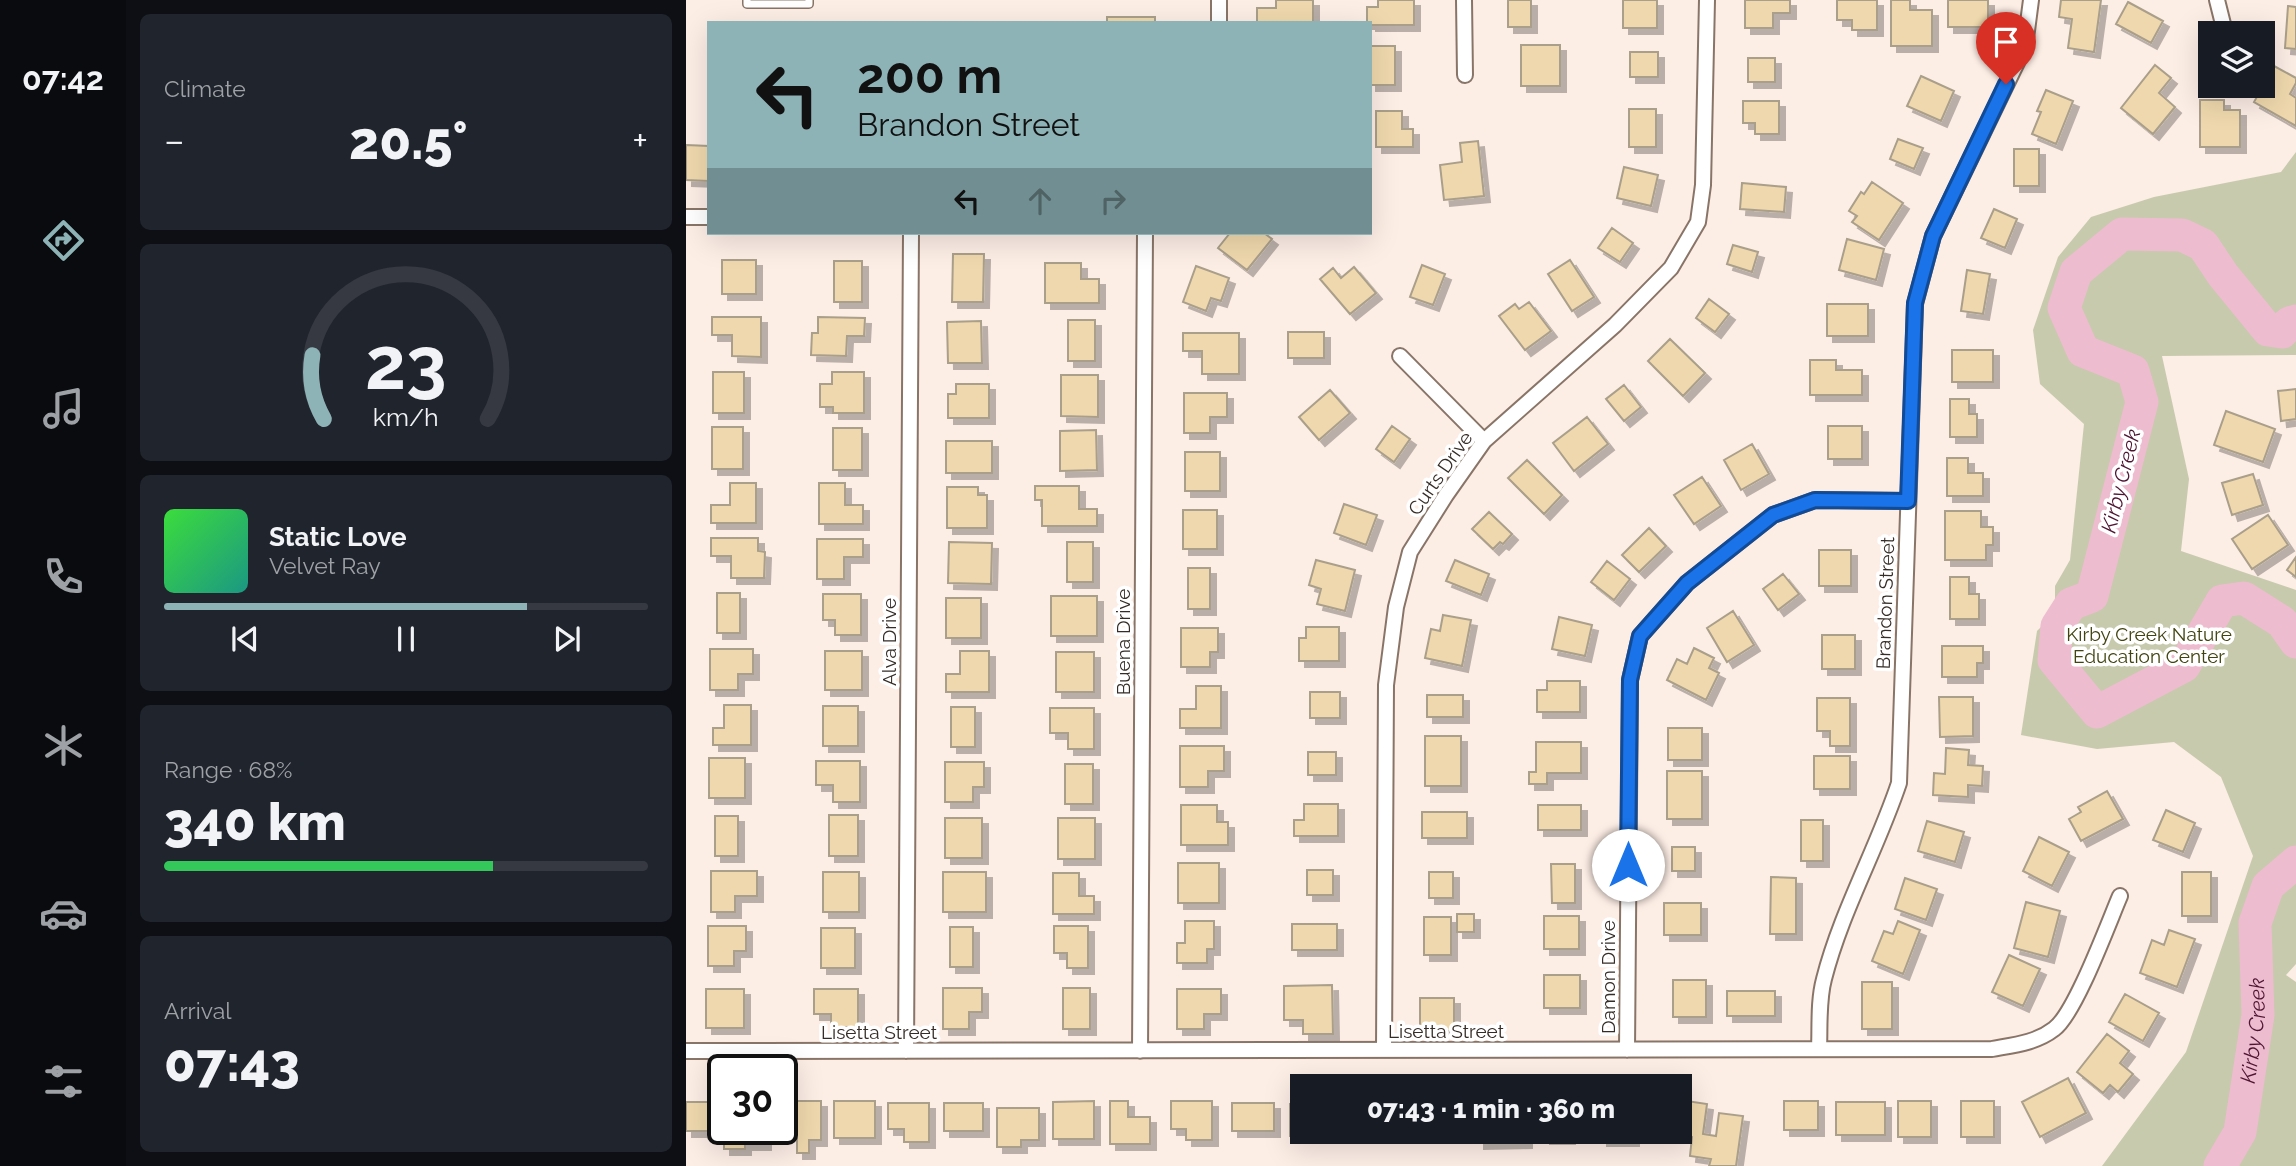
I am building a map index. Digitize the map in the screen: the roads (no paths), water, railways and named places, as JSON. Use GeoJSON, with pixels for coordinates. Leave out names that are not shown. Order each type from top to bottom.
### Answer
{"type":"FeatureCollection","features":[{"type":"Feature","properties":{"kind":"street"},"geometry":{"type":"LineString","coordinates":[[1219,0],[1219,21]]}},
{"type":"Feature","properties":{"kind":"street"},"geometry":{"type":"LineString","coordinates":[[1464,0],[1465,75]]}},
{"type":"Feature","properties":{"kind":"street","name":"Curts Drive"},"geometry":{"type":"LineString","coordinates":[[1384,1050],[1386,685],[1396,607],[1410,552],[1484,441],[1615,325],[1671,268],[1698,222],[1703,185],[1707,0]]}},
{"type":"Feature","properties":{"kind":"street","name":"Brandon Street"},"geometry":{"type":"LineString","coordinates":[[1819,1049],[1823,982],[1899,783],[1915,303],[1933,236],[2025,46],[2031,0]]}},
{"type":"Feature","properties":{"kind":"street"},"geometry":{"type":"LineString","coordinates":[[2217,0],[2222,21]]}},
{"type":"Feature","properties":{"kind":"street"},"geometry":{"type":"LineString","coordinates":[[686,217],[707,217]]}},
{"type":"Feature","properties":{"kind":"street","name":"Alva Drive"},"geometry":{"type":"LineString","coordinates":[[906,1051],[911,235]]}},
{"type":"Feature","properties":{"kind":"street","name":"Buena Drive"},"geometry":{"type":"LineString","coordinates":[[1140,1051],[1145,235]]}},
{"type":"Feature","properties":{"kind":"street"},"geometry":{"type":"LineString","coordinates":[[1400,356],[1484,441]]}},
{"type":"Feature","properties":{"kind":"street","name":"Damon Drive"},"geometry":{"type":"LineString","coordinates":[[1627,1049],[1630,680],[1640,636],[1687,583],[1773,515],[1815,500],[1908,501]]}},
{"type":"Feature","properties":{"kind":"street","name":"Lisetta Street"},"geometry":{"type":"LineString","coordinates":[[686,1051],[1992,1049],[2031,1042],[2056,1028],[2076,999],[2120,897]]}},
{"type":"Feature","properties":{"kind":"lane"},"geometry":{"type":"LineString","coordinates":[[747,0],[747,4],[809,4],[809,0]]}},
{"type":"Feature","properties":{"kind":"waterway","name":"Kirby Creek"},"geometry":{"type":"LineString","coordinates":[[2296,321],[2289,323],[2282,332],[2268,330],[2223,275],[2203,245],[2182,235],[2122,234],[2076,272],[2064,308],[2083,351],[2133,371],[2142,402],[2092,596],[2071,604],[2057,626],[2054,660],[2097,712],[2184,666],[2222,601],[2244,598],[2282,622],[2296,642]]}},
{"type":"Feature","properties":{"kind":"waterway","name":"Kirby Creek"},"geometry":{"type":"LineString","coordinates":[[2220,1166],[2240,1132],[2258,1015],[2255,923],[2268,886],[2296,862]]}},
{"type":"Feature","properties":{"kind":"park label","name":"Kirby Creek Nature Education Center"},"geometry":{"type":"Point","coordinates":[2149,645]}}]}
